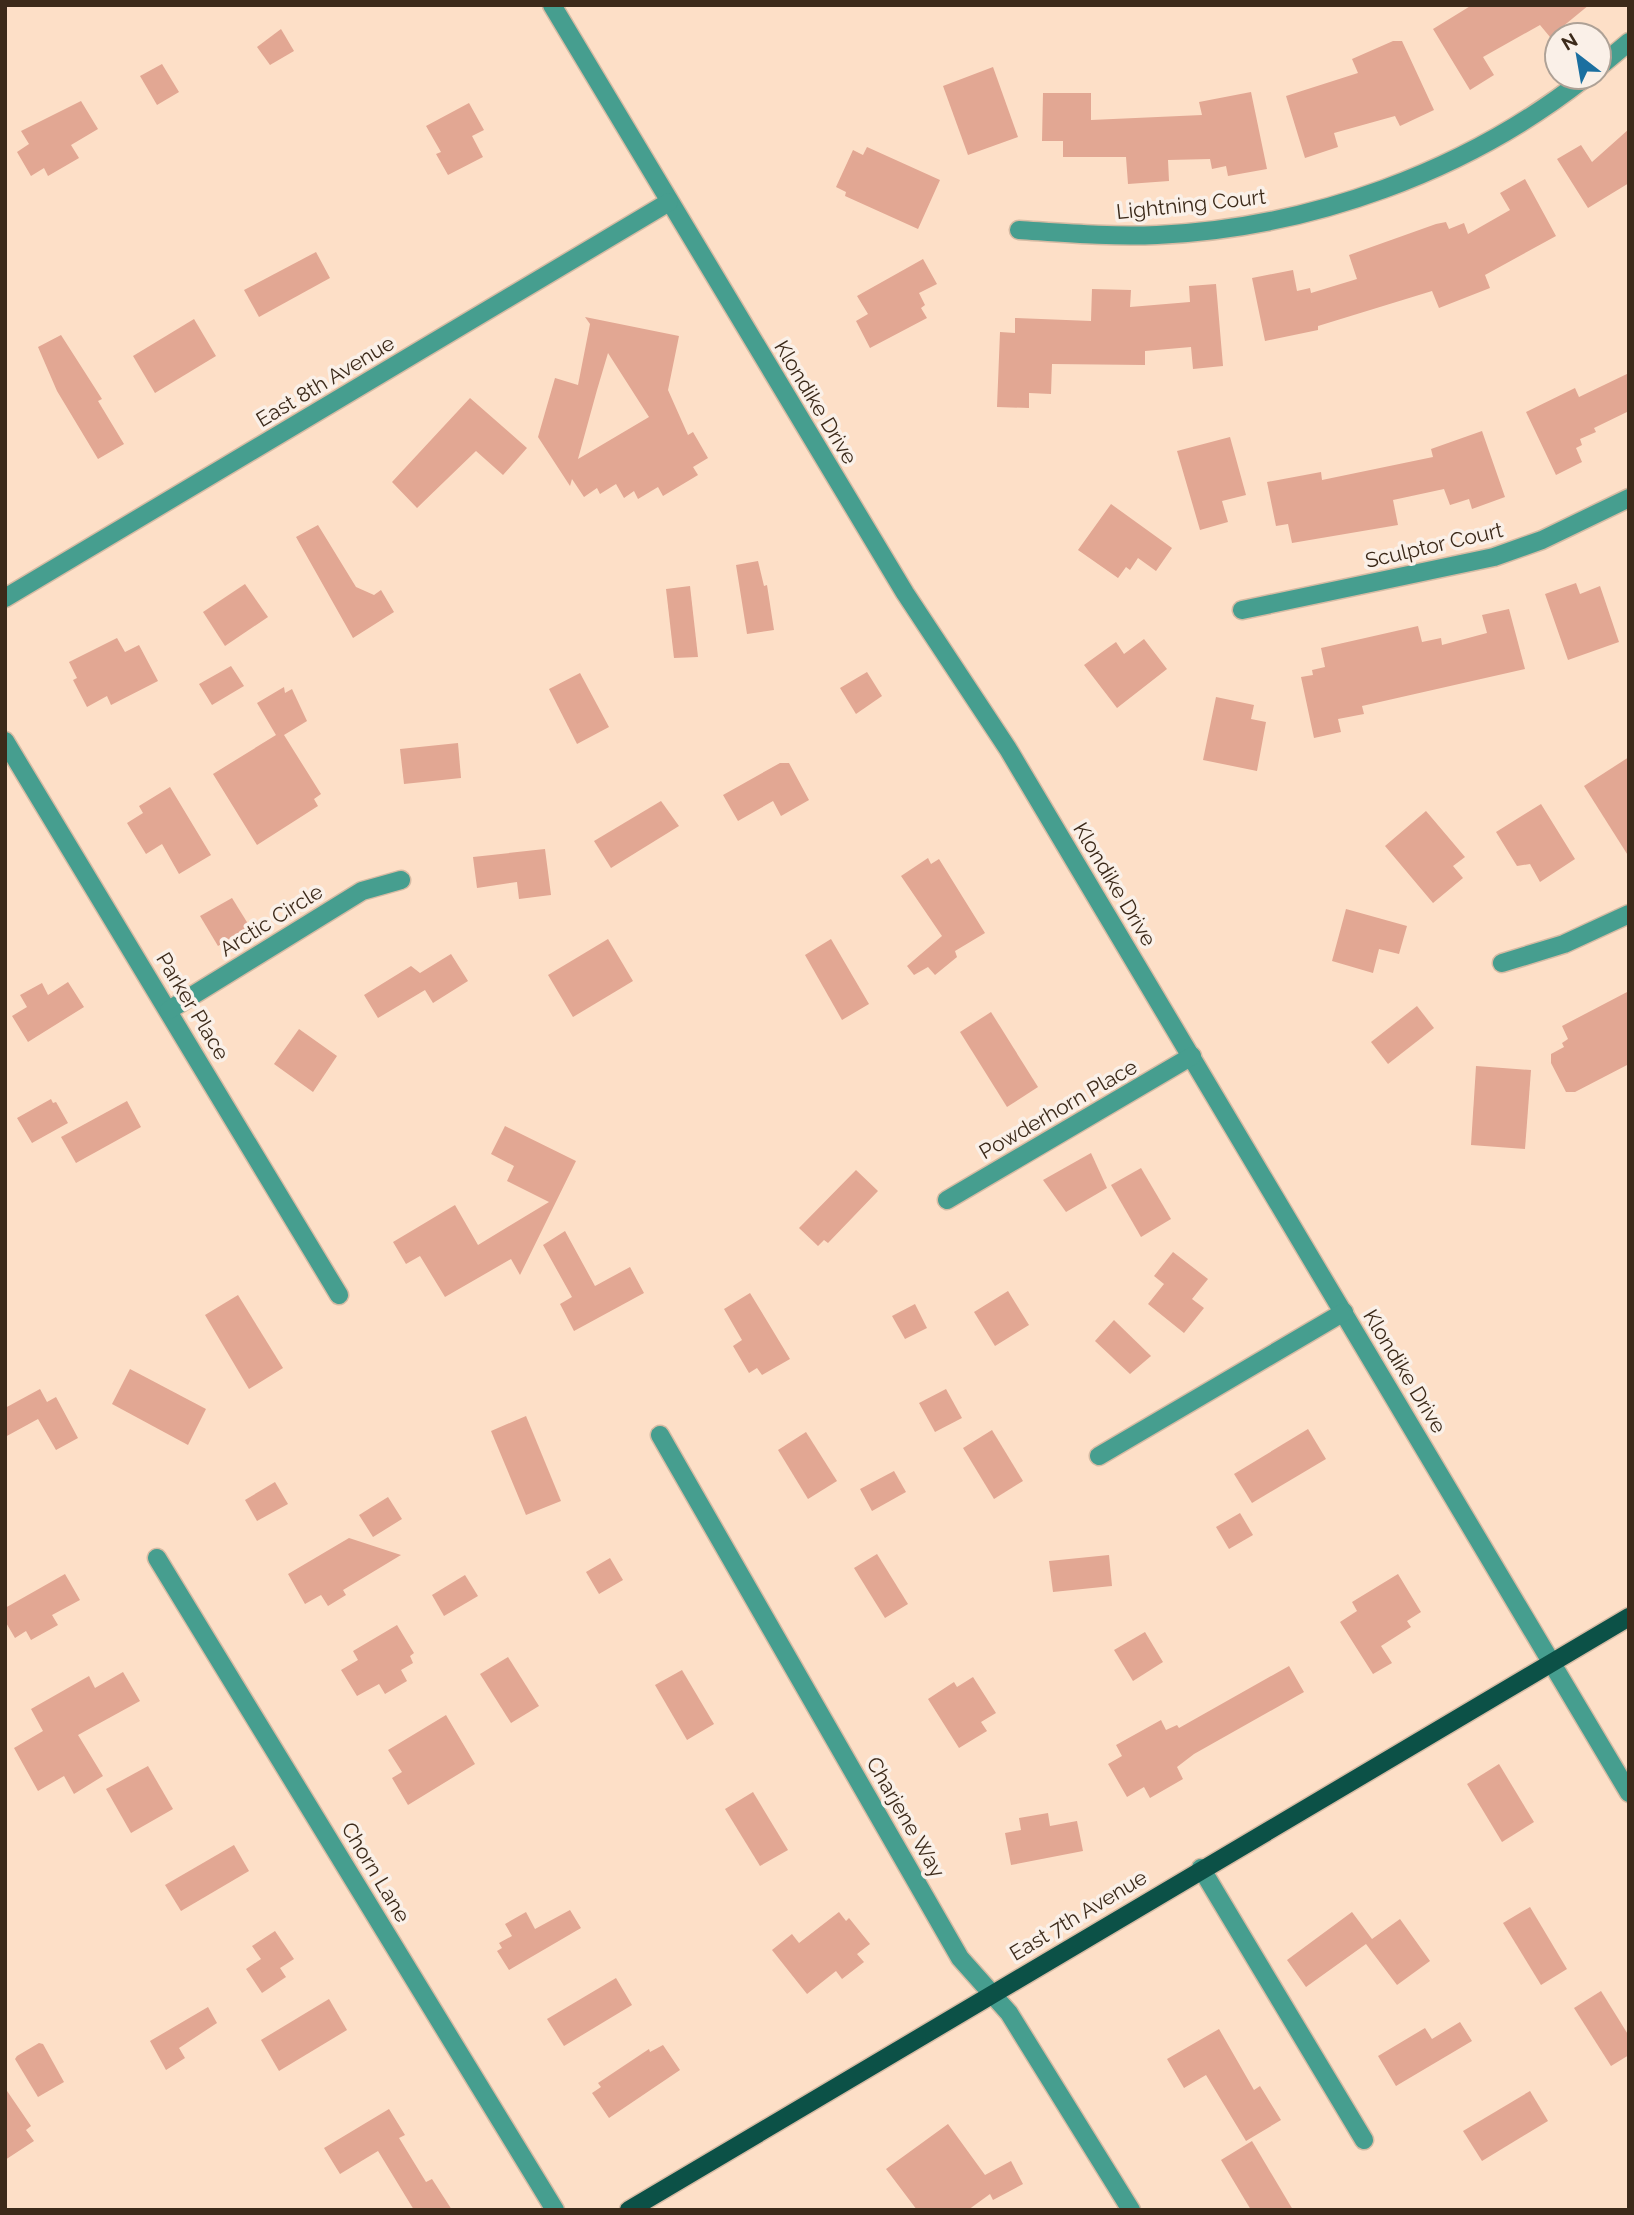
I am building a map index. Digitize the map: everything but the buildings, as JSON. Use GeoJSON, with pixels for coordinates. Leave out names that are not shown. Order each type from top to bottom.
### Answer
{"type":"FeatureCollection","features":[{"type":"Feature","properties":{"kind":"main road","name":"East 7th Avenue"},"geometry":{"type":"LineString","coordinates":[[629,2210],[1200,1868],[1629,1617]]}},
{"type":"Feature","properties":{"kind":"street","name":"Klondike Drive"},"geometry":{"type":"LineString","coordinates":[[552,5],[905,593],[1008,749],[1629,1793]]}},
{"type":"Feature","properties":{"kind":"street"},"geometry":{"type":"LineString","coordinates":[[1613,55],[1629,42]]}},
{"type":"Feature","properties":{"kind":"street","name":"Lightning Court"},"geometry":{"type":"LineString","coordinates":[[1018,230],[1098,236],[1158,235],[1237,227],[1306,213],[1372,193],[1436,167],[1503,133],[1565,91]]}},
{"type":"Feature","properties":{"kind":"street","name":"East 8th Avenue"},"geometry":{"type":"LineString","coordinates":[[5,598],[669,202]]}},
{"type":"Feature","properties":{"kind":"street","name":"Sculptor Court"},"geometry":{"type":"LineString","coordinates":[[1242,610],[1494,557],[1542,540],[1629,498]]}},
{"type":"Feature","properties":{"kind":"street","name":"Parker Place"},"geometry":{"type":"LineString","coordinates":[[5,741],[339,1296]]}},
{"type":"Feature","properties":{"kind":"street","name":"Arctic Circle"},"geometry":{"type":"LineString","coordinates":[[169,1010],[362,891],[401,880]]}},
{"type":"Feature","properties":{"kind":"street"},"geometry":{"type":"LineString","coordinates":[[1502,963],[1564,944],[1629,914]]}},
{"type":"Feature","properties":{"kind":"street","name":"Powderhorn Place"},"geometry":{"type":"LineString","coordinates":[[947,1200],[1192,1056]]}},
{"type":"Feature","properties":{"kind":"street"},"geometry":{"type":"LineString","coordinates":[[1099,1456],[1344,1312]]}},
{"type":"Feature","properties":{"kind":"street","name":"Charjene Way"},"geometry":{"type":"LineString","coordinates":[[660,1435],[960,1958],[992,1993],[1025,2038],[1131,2210]]}},
{"type":"Feature","properties":{"kind":"street","name":"Chorn Lane"},"geometry":{"type":"LineString","coordinates":[[157,1558],[555,2210]]}},
{"type":"Feature","properties":{"kind":"street"},"geometry":{"type":"LineString","coordinates":[[1200,1868],[1364,2140]]}}]}
